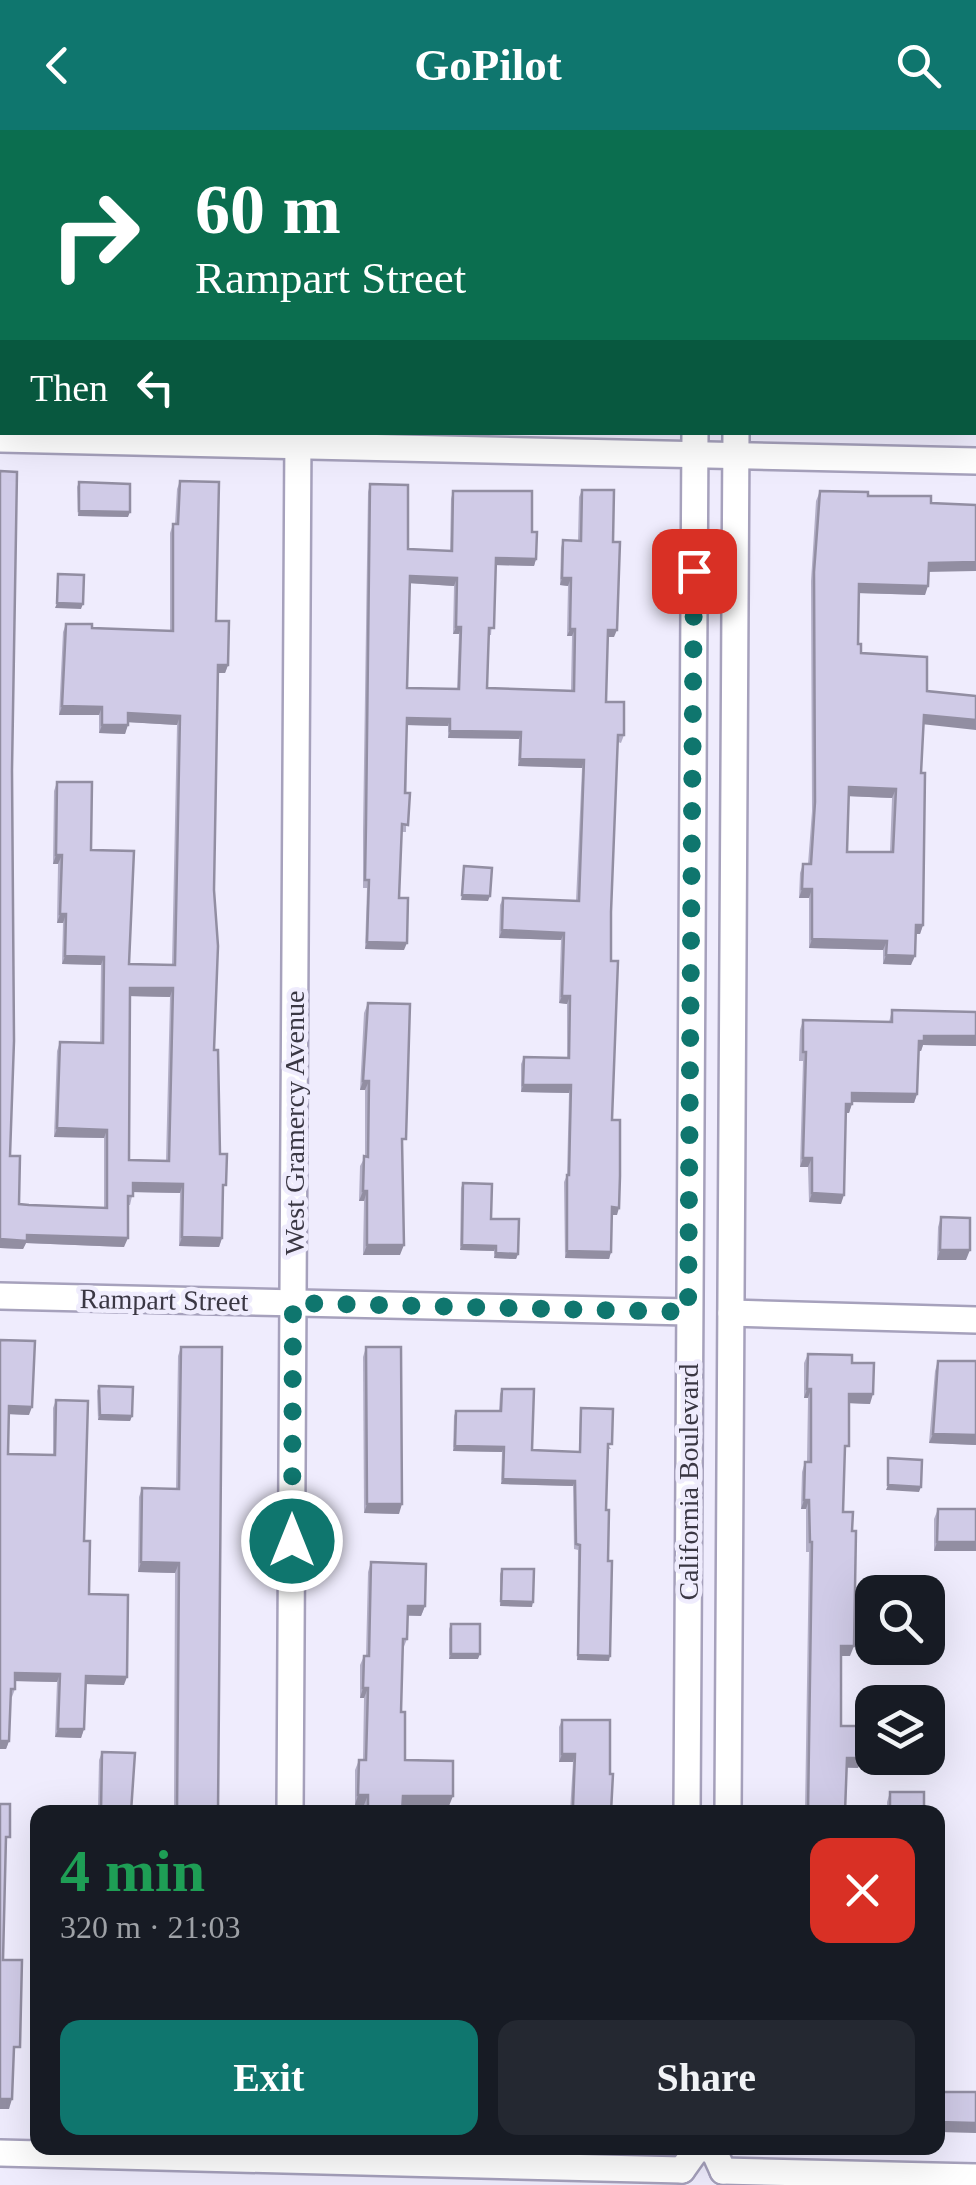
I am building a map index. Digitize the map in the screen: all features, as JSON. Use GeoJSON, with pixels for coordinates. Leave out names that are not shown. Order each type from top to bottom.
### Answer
{"type":"FeatureCollection","features":[{"type":"Feature","properties":{"kind":"street"},"geometry":{"type":"LineString","coordinates":[[0,439],[736,444],[976,462]]}},
{"type":"Feature","properties":{"kind":"street","name":"West Gramercy Avenue"},"geometry":{"type":"LineString","coordinates":[[290,1805],[298,439]]}},
{"type":"Feature","properties":{"kind":"street","name":"California Boulevard"},"geometry":{"type":"LineString","coordinates":[[686,1805],[695,444]]}},
{"type":"Feature","properties":{"kind":"street","name":"California Boulevard"},"geometry":{"type":"LineString","coordinates":[[728,1805],[736,444]]}},
{"type":"Feature","properties":{"kind":"street"},"geometry":{"type":"LineString","coordinates":[[693,882],[733,881]]}},
{"type":"Feature","properties":{"kind":"street"},"geometry":{"type":"LineString","coordinates":[[688,1312],[704,1287],[716,1287],[731,1313],[976,1320]]}},
{"type":"Feature","properties":{"kind":"street","name":"Rampart Street"},"geometry":{"type":"LineString","coordinates":[[0,1296],[688,1312]]}},
{"type":"Feature","properties":{"kind":"street"},"geometry":{"type":"LineString","coordinates":[[688,1744],[728,1743]]}},
{"type":"Feature","properties":{"kind":"street"},"geometry":{"type":"LineString","coordinates":[[0,2152],[30,2153]]}},
{"type":"Feature","properties":{"kind":"street"},"geometry":{"type":"LineString","coordinates":[[72,2155],[684,2172]]}},
{"type":"Feature","properties":{"kind":"street"},"geometry":{"type":"LineString","coordinates":[[721,2172],[976,2177]]}},
{"type":"Feature","properties":{"kind":"building"},"geometry":{"type":"Polygon","coordinates":[[[0,471],[17,472],[10,1156],[20,1156],[19,1204],[29,1205],[107,1208],[107,1130],[57,1128],[60,1042],[103,1043],[104,957],[65,956],[66,914],[60,914],[62,855],[56,855],[57,782],[92,782],[91,850],[134,851],[129,964],[175,965],[180,716],[128,713],[128,725],[102,725],[102,707],[62,706],[66,624],[173,631],[173,524],[178,524],[180,481],[219,482],[216,621],[229,621],[228,665],[218,665],[214,890],[218,946],[214,1050],[218,1050],[220,1154],[227,1154],[222,1238],[182,1237],[183,1184],[133,1183],[133,1196],[128,1196],[128,1238],[27,1235],[27,1241],[0,1239],[0,471]],[[130,988],[129,1160],[169,1161],[173,988],[130,988]]]}},
{"type":"Feature","properties":{"kind":"building"},"geometry":{"type":"Polygon","coordinates":[[[79,482],[130,484],[130,512],[79,511],[79,482]]]}},
{"type":"Feature","properties":{"kind":"building"},"geometry":{"type":"Polygon","coordinates":[[[370,484],[408,485],[408,549],[452,551],[453,491],[532,491],[536,559],[496,558],[487,688],[574,691],[575,629],[570,629],[571,578],[562,578],[563,540],[581,541],[582,490],[614,490],[613,542],[620,542],[617,630],[608,630],[606,702],[624,702],[624,735],[618,735],[611,912],[611,961],[618,961],[612,1120],[620,1120],[620,1176],[619,1208],[612,1207],[611,1252],[567,1251],[571,1085],[523,1085],[524,1057],[569,1058],[570,996],[562,996],[564,933],[502,930],[503,898],[579,901],[584,760],[520,759],[521,732],[450,731],[450,719],[407,718],[405,793],[410,793],[408,825],[402,824],[399,898],[408,898],[407,943],[367,942],[370,484]],[[410,576],[407,688],[459,689],[461,627],[456,627],[457,578],[410,576]]]}},
{"type":"Feature","properties":{"kind":"building"},"geometry":{"type":"Polygon","coordinates":[[[820,491],[931,496],[931,503],[976,505],[976,562],[929,563],[928,586],[859,584],[861,653],[927,657],[927,691],[976,696],[976,720],[924,715],[923,925],[916,925],[915,956],[886,955],[887,941],[812,939],[812,889],[802,889],[803,864],[811,864],[815,802],[814,572],[820,491]],[[849,787],[847,852],[893,852],[896,789],[849,787]]]}},
{"type":"Feature","properties":{"kind":"building"},"geometry":{"type":"Polygon","coordinates":[[[58,574],[84,575],[83,604],[57,603],[58,574]]]}},
{"type":"Feature","properties":{"kind":"building"},"geometry":{"type":"Polygon","coordinates":[[[464,866],[492,868],[490,896],[462,895],[464,866]]]}},
{"type":"Feature","properties":{"kind":"building"},"geometry":{"type":"Polygon","coordinates":[[[368,1003],[410,1004],[406,1139],[402,1139],[404,1245],[367,1245],[367,1191],[363,1191],[364,1156],[368,1157],[369,1081],[363,1081],[368,1003]]]}},
{"type":"Feature","properties":{"kind":"building"},"geometry":{"type":"Polygon","coordinates":[[[892,1010],[976,1012],[976,1036],[924,1036],[924,1041],[919,1041],[917,1094],[852,1093],[852,1104],[846,1104],[844,1195],[812,1193],[812,1158],[803,1158],[803,1020],[892,1022],[892,1010]]]}},
{"type":"Feature","properties":{"kind":"building"},"geometry":{"type":"Polygon","coordinates":[[[463,1183],[492,1184],[491,1219],[519,1219],[518,1254],[496,1253],[496,1246],[462,1245],[463,1183]]]}},
{"type":"Feature","properties":{"kind":"building"},"geometry":{"type":"Polygon","coordinates":[[[941,1217],[970,1218],[970,1250],[940,1250],[941,1217]]]}},
{"type":"Feature","properties":{"kind":"building"},"geometry":{"type":"Polygon","coordinates":[[[0,1340],[35,1341],[32,1407],[9,1406],[8,1454],[55,1455],[56,1400],[88,1401],[84,1541],[90,1541],[89,1594],[128,1595],[127,1677],[86,1676],[84,1729],[58,1729],[60,1674],[15,1673],[9,1741],[0,1741],[0,1340]]]}},
{"type":"Feature","properties":{"kind":"building"},"geometry":{"type":"Polygon","coordinates":[[[181,1347],[222,1347],[218,1805],[177,1805],[179,1563],[141,1562],[142,1488],[179,1489],[181,1347]]]}},
{"type":"Feature","properties":{"kind":"building"},"geometry":{"type":"Polygon","coordinates":[[[366,1347],[401,1347],[402,1504],[367,1504],[366,1347]]]}},
{"type":"Feature","properties":{"kind":"building"},"geometry":{"type":"Polygon","coordinates":[[[808,1354],[852,1355],[852,1363],[874,1363],[873,1394],[849,1394],[849,1446],[845,1446],[843,1512],[853,1512],[852,1531],[856,1531],[854,1646],[841,1646],[841,1726],[855,1726],[855,1758],[847,1758],[845,1805],[808,1805],[812,1542],[809,1500],[804,1500],[805,1462],[811,1462],[811,1389],[807,1389],[808,1354]]]}},
{"type":"Feature","properties":{"kind":"building"},"geometry":{"type":"Polygon","coordinates":[[[938,1361],[976,1361],[976,1435],[933,1434],[938,1361]]]}},
{"type":"Feature","properties":{"kind":"building"},"geometry":{"type":"Polygon","coordinates":[[[99,1386],[133,1387],[132,1416],[100,1415],[99,1386]]]}},
{"type":"Feature","properties":{"kind":"building"},"geometry":{"type":"Polygon","coordinates":[[[502,1389],[534,1389],[532,1450],[580,1452],[581,1408],[613,1409],[606,1510],[608,1561],[612,1561],[610,1656],[578,1655],[580,1545],[576,1544],[575,1481],[503,1479],[504,1447],[455,1446],[456,1411],[501,1411],[502,1389]]]}},
{"type":"Feature","properties":{"kind":"building"},"geometry":{"type":"Polygon","coordinates":[[[888,1458],[922,1460],[921,1487],[888,1485],[888,1458]]]}},
{"type":"Feature","properties":{"kind":"building"},"geometry":{"type":"Polygon","coordinates":[[[938,1509],[976,1509],[976,1542],[937,1542],[938,1509]]]}},
{"type":"Feature","properties":{"kind":"building"},"geometry":{"type":"Polygon","coordinates":[[[371,1562],[426,1564],[425,1606],[408,1606],[407,1639],[403,1639],[401,1712],[405,1712],[405,1760],[453,1761],[453,1796],[403,1796],[402,1805],[368,1805],[368,1795],[358,1795],[359,1760],[366,1760],[368,1688],[363,1688],[364,1656],[369,1656],[371,1562]]]}},
{"type":"Feature","properties":{"kind":"building"},"geometry":{"type":"Polygon","coordinates":[[[502,1569],[534,1569],[533,1602],[501,1601],[502,1569]]]}},
{"type":"Feature","properties":{"kind":"building"},"geometry":{"type":"Polygon","coordinates":[[[451,1624],[480,1624],[480,1654],[451,1654],[451,1624]]]}},
{"type":"Feature","properties":{"kind":"building"},"geometry":{"type":"Polygon","coordinates":[[[562,1720],[610,1720],[611,1805],[573,1805],[575,1754],[562,1754],[562,1720]]]}},
{"type":"Feature","properties":{"kind":"building"},"geometry":{"type":"Polygon","coordinates":[[[102,1752],[135,1753],[131,1805],[101,1805],[102,1752]]]}},
{"type":"Feature","properties":{"kind":"building"},"geometry":{"type":"Polygon","coordinates":[[[890,1792],[924,1792],[924,1805],[890,1805],[890,1792]]]}},
{"type":"Feature","properties":{"kind":"building"},"geometry":{"type":"Polygon","coordinates":[[[0,1804],[10,1804],[3,1960],[22,1960],[20,2047],[14,2047],[12,2099],[0,2099],[0,1804]]]}},
{"type":"Feature","properties":{"kind":"building"},"geometry":{"type":"Polygon","coordinates":[[[945,2092],[976,2092],[976,2123],[945,2122],[945,2092]]]}},
{"type":"Feature","properties":{"kind":"route"},"geometry":{"type":"LineString","coordinates":[[292,1541],[293,1303],[688,1312],[694,571]]}}]}
